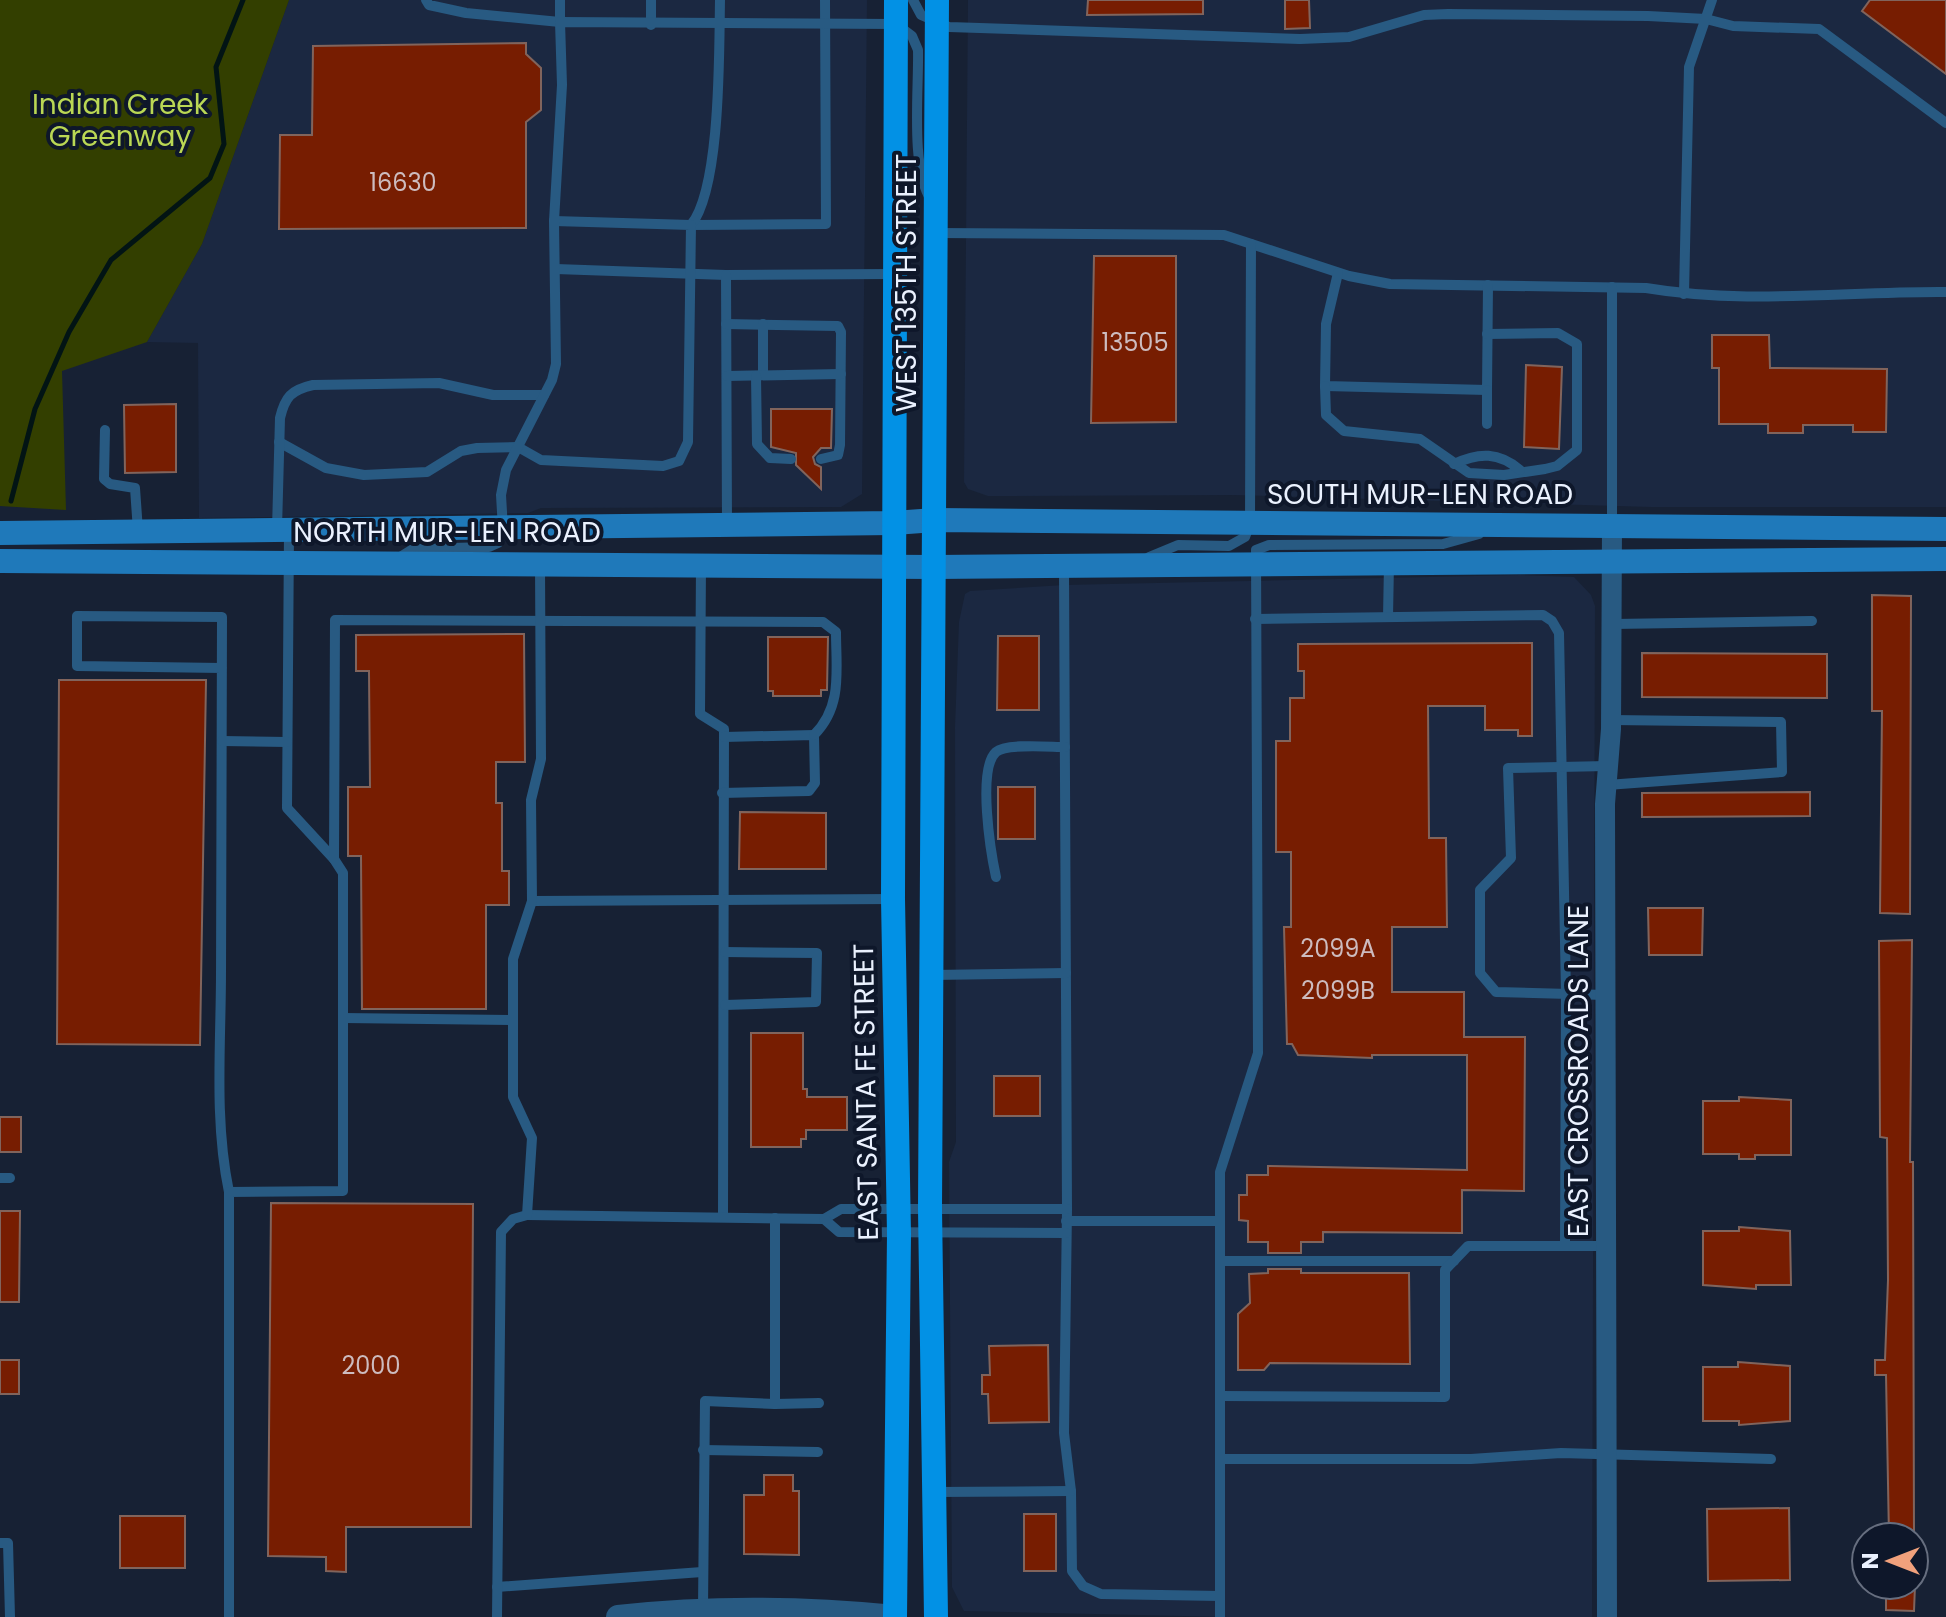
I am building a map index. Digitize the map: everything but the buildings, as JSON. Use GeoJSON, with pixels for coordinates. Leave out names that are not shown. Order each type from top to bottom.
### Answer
{"type":"FeatureCollection","features":[{"type":"Feature","properties":{"kind":"main road","name":"WEST 135TH STREET"},"geometry":{"type":"LineString","coordinates":[[894,567],[896,12]]}},
{"type":"Feature","properties":{"kind":"main road","name":"WEST 135TH STREET"},"geometry":{"type":"LineString","coordinates":[[935,567],[936,12]]}},
{"type":"Feature","properties":{"kind":"main road","name":"SOUTH MUR-LEN ROAD"},"geometry":{"type":"LineString","coordinates":[[894,523],[935,520],[1946,529]]}},
{"type":"Feature","properties":{"kind":"main road","name":"NORTH MUR-LEN ROAD"},"geometry":{"type":"LineString","coordinates":[[0,533],[894,523]]}},
{"type":"Feature","properties":{"kind":"main road"},"geometry":{"type":"LineString","coordinates":[[894,567],[1946,559]]}},
{"type":"Feature","properties":{"kind":"main road","name":"NORTH MUR-LEN ROAD"},"geometry":{"type":"LineString","coordinates":[[0,561],[701,563],[894,567]]}},
{"type":"Feature","properties":{"kind":"main road","name":"EAST SANTA FE STREET"},"geometry":{"type":"LineString","coordinates":[[894,567],[893,899],[899,1234],[895,1617]]}},
{"type":"Feature","properties":{"kind":"main road"},"geometry":{"type":"LineString","coordinates":[[935,567],[930,1234],[936,1617]]}},
{"type":"Feature","properties":{"kind":"street","name":"EAST CROSSROADS LANE"},"geometry":{"type":"LineString","coordinates":[[1607,1617],[1607,776],[1613,624],[1612,526]]}},
{"type":"Feature","properties":{"kind":"street"},"geometry":{"type":"LineString","coordinates":[[618,1617],[703,1611],[850,1613],[895,1617]]}},
{"type":"Feature","properties":{"kind":"lane"},"geometry":{"type":"LineString","coordinates":[[426,0],[429,5],[466,13],[560,22],[651,25],[826,24],[896,12],[918,50],[923,187],[936,220],[1224,235],[1338,273],[1390,284],[1646,288],[1684,294],[1783,298],[1946,292]]}},
{"type":"Feature","properties":{"kind":"lane"},"geometry":{"type":"LineString","coordinates":[[393,562],[413,549],[492,547],[498,543],[503,529],[501,495],[506,470],[556,364],[554,221],[562,85],[560,0]]}},
{"type":"Feature","properties":{"kind":"lane"},"geometry":{"type":"LineString","coordinates":[[651,0],[651,25]]}},
{"type":"Feature","properties":{"kind":"lane"},"geometry":{"type":"LineString","coordinates":[[279,442],[326,468],[364,475],[427,472],[461,451],[518,447],[541,460],[663,466],[679,461],[688,442],[691,225],[702,211],[708,183],[719,85],[720,0]]}},
{"type":"Feature","properties":{"kind":"lane"},"geometry":{"type":"LineString","coordinates":[[554,221],[691,225],[826,224],[825,0]]}},
{"type":"Feature","properties":{"kind":"lane"},"geometry":{"type":"LineString","coordinates":[[913,0],[921,15],[936,12],[949,27],[1300,39],[1349,37],[1364,30],[1424,15],[1706,19],[1733,26],[1819,29],[1946,123]]}},
{"type":"Feature","properties":{"kind":"lane"},"geometry":{"type":"LineString","coordinates":[[1684,294],[1689,67],[1712,0]]}},
{"type":"Feature","properties":{"kind":"lane"},"geometry":{"type":"LineString","coordinates":[[1129,566],[1178,545],[1229,546],[1245,537],[1250,523],[1251,244]]}},
{"type":"Feature","properties":{"kind":"lane"},"geometry":{"type":"LineString","coordinates":[[556,269],[726,275],[895,274]]}},
{"type":"Feature","properties":{"kind":"lane"},"geometry":{"type":"LineString","coordinates":[[1338,273],[1326,324],[1326,415],[1344,431],[1420,439],[1469,473],[1504,475],[1557,466],[1577,450],[1577,344],[1558,333],[1487,334]]}},
{"type":"Feature","properties":{"kind":"lane"},"geometry":{"type":"LineString","coordinates":[[726,275],[727,523]]}},
{"type":"Feature","properties":{"kind":"lane"},"geometry":{"type":"LineString","coordinates":[[1487,424],[1488,285]]}},
{"type":"Feature","properties":{"kind":"lane"},"geometry":{"type":"LineString","coordinates":[[1612,287],[1612,526]]}},
{"type":"Feature","properties":{"kind":"lane"},"geometry":{"type":"LineString","coordinates":[[726,324],[838,326],[841,332],[840,445],[838,455],[821,459]]}},
{"type":"Feature","properties":{"kind":"lane"},"geometry":{"type":"LineString","coordinates":[[763,324],[757,444],[770,458],[791,459]]}},
{"type":"Feature","properties":{"kind":"lane"},"geometry":{"type":"LineString","coordinates":[[727,376],[841,374]]}},
{"type":"Feature","properties":{"kind":"lane"},"geometry":{"type":"LineString","coordinates":[[229,1192],[343,1191],[343,873],[287,808],[288,562],[283,531],[279,442],[284,401],[296,389],[313,385],[439,383],[493,395],[544,395]]}},
{"type":"Feature","properties":{"kind":"lane"},"geometry":{"type":"LineString","coordinates":[[1325,386],[1487,390]]}},
{"type":"Feature","properties":{"kind":"lane"},"geometry":{"type":"LineString","coordinates":[[105,430],[104,479],[110,484],[135,488],[138,533]]}},
{"type":"Feature","properties":{"kind":"lane"},"geometry":{"type":"LineString","coordinates":[[1454,464],[1466,458],[1497,455],[1520,470]]}},
{"type":"Feature","properties":{"kind":"lane"},"geometry":{"type":"LineString","coordinates":[[1220,1617],[1220,1172],[1258,1053],[1256,550],[1269,545],[1443,544],[1511,525]]}},
{"type":"Feature","properties":{"kind":"lane"},"geometry":{"type":"LineString","coordinates":[[527,1215],[532,1138],[513,1097],[513,959],[532,901],[531,800],[541,759],[540,563]]}},
{"type":"Feature","properties":{"kind":"lane"},"geometry":{"type":"LineString","coordinates":[[701,563],[700,714],[724,729],[723,1217]]}},
{"type":"Feature","properties":{"kind":"lane"},"geometry":{"type":"LineString","coordinates":[[1388,617],[1389,564]]}},
{"type":"Feature","properties":{"kind":"lane"},"geometry":{"type":"LineString","coordinates":[[1064,566],[1067,1215],[1064,1433],[1071,1491],[1072,1571],[1083,1586],[1101,1594],[1220,1596]]}},
{"type":"Feature","properties":{"kind":"lane"},"geometry":{"type":"LineString","coordinates":[[1255,619],[1543,615],[1552,621],[1559,633],[1566,994],[1565,1245]]}},
{"type":"Feature","properties":{"kind":"lane"},"geometry":{"type":"LineString","coordinates":[[222,668],[77,666],[77,616],[222,617],[222,668],[222,741],[221,1154],[229,1192],[229,1617]]}},
{"type":"Feature","properties":{"kind":"lane"},"geometry":{"type":"LineString","coordinates":[[334,859],[335,620],[823,622],[836,632],[836,701],[828,721],[814,735],[724,737]]}},
{"type":"Feature","properties":{"kind":"lane"},"geometry":{"type":"LineString","coordinates":[[1613,624],[1812,621]]}},
{"type":"Feature","properties":{"kind":"lane"},"geometry":{"type":"LineString","coordinates":[[1606,995],[1496,992],[1480,973],[1480,890],[1511,858],[1508,768],[1563,767],[1607,776],[1782,772],[1781,722],[1611,720]]}},
{"type":"Feature","properties":{"kind":"lane"},"geometry":{"type":"LineString","coordinates":[[722,793],[809,791],[815,783],[814,735]]}},
{"type":"Feature","properties":{"kind":"lane"},"geometry":{"type":"LineString","coordinates":[[222,741],[287,742]]}},
{"type":"Feature","properties":{"kind":"lane"},"geometry":{"type":"LineString","coordinates":[[996,877],[988,828],[989,763],[996,752],[1005,748],[1065,747]]}},
{"type":"Feature","properties":{"kind":"lane"},"geometry":{"type":"LineString","coordinates":[[532,901],[893,899]]}},
{"type":"Feature","properties":{"kind":"lane"},"geometry":{"type":"LineString","coordinates":[[725,952],[817,953],[816,1002],[725,1005]]}},
{"type":"Feature","properties":{"kind":"lane"},"geometry":{"type":"LineString","coordinates":[[932,975],[1066,973]]}},
{"type":"Feature","properties":{"kind":"lane"},"geometry":{"type":"LineString","coordinates":[[343,1018],[513,1020]]}},
{"type":"Feature","properties":{"kind":"lane"},"geometry":{"type":"LineString","coordinates":[[497,1617],[501,1232],[513,1219],[527,1215],[824,1219],[841,1209],[898,1207],[1220,1221]]}},
{"type":"Feature","properties":{"kind":"lane"},"geometry":{"type":"LineString","coordinates":[[775,1218],[775,1404]]}},
{"type":"Feature","properties":{"kind":"lane"},"geometry":{"type":"LineString","coordinates":[[824,1219],[839,1232],[1066,1233]]}},
{"type":"Feature","properties":{"kind":"lane"},"geometry":{"type":"LineString","coordinates":[[1220,1396],[1445,1397],[1445,1270],[1468,1246],[1606,1246]]}},
{"type":"Feature","properties":{"kind":"lane"},"geometry":{"type":"LineString","coordinates":[[1220,1261],[1454,1261]]}},
{"type":"Feature","properties":{"kind":"lane"},"geometry":{"type":"LineString","coordinates":[[703,1611],[705,1401],[819,1403]]}},
{"type":"Feature","properties":{"kind":"lane"},"geometry":{"type":"LineString","coordinates":[[703,1450],[818,1452]]}},
{"type":"Feature","properties":{"kind":"lane"},"geometry":{"type":"LineString","coordinates":[[1220,1459],[1471,1459],[1606,1453],[1771,1459]]}},
{"type":"Feature","properties":{"kind":"lane"},"geometry":{"type":"LineString","coordinates":[[934,1492],[1071,1491]]}},
{"type":"Feature","properties":{"kind":"lane"},"geometry":{"type":"LineString","coordinates":[[0,1543],[8,1543],[5,1586],[10,1617]]}},
{"type":"Feature","properties":{"kind":"lane"},"geometry":{"type":"LineString","coordinates":[[497,1587],[702,1572]]}},
{"type":"Feature","properties":{"kind":"shaded area"},"geometry":{"type":"Polygon","coordinates":[[[289,0],[867,0],[862,494],[841,507],[541,508],[528,513],[199,518],[198,343],[147,342],[202,244],[289,0]]]}},
{"type":"Feature","properties":{"kind":"shaded area"},"geometry":{"type":"Polygon","coordinates":[[[968,0],[1946,0],[1946,507],[1651,507],[1233,495],[988,496],[968,489],[964,482],[968,0]]]}},
{"type":"Feature","properties":{"kind":"shaded area"},"geometry":{"type":"Polygon","coordinates":[[[1520,575],[1574,577],[1591,595],[1595,606],[1592,1617],[1227,1617],[964,1611],[952,1587],[949,1162],[956,1142],[955,727],[959,622],[965,594],[970,591],[1064,585],[1520,575]]]}},
{"type":"Feature","properties":{"kind":"green space","name":"Indian Creek Greenway"},"geometry":{"type":"Polygon","coordinates":[[[0,0],[289,0],[202,244],[147,342],[62,371],[66,510],[0,506],[0,0]]]}},
{"type":"Feature","properties":{"kind":"waterway"},"geometry":{"type":"LineString","coordinates":[[11,501],[35,409],[69,332],[111,260],[210,178],[224,144],[216,67],[243,0]]}}]}
